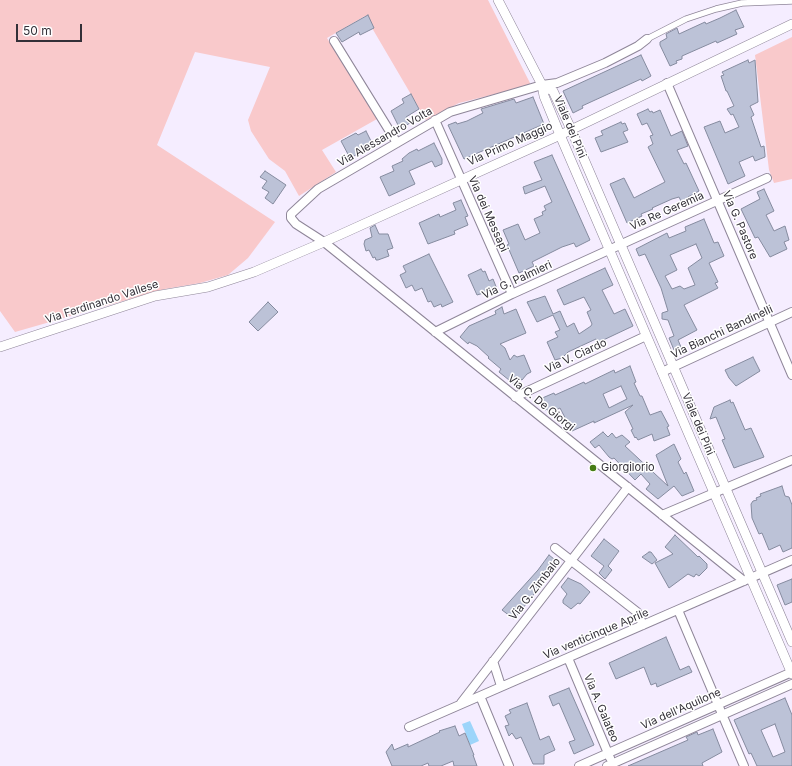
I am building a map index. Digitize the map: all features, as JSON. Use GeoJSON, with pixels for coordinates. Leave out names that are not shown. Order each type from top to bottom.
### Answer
{"type":"FeatureCollection","features":[{"type":"Feature","properties":{"kind":"street"},"geometry":{"type":"LineString","coordinates":[[498,0],[542,85]]}},
{"type":"Feature","properties":{"kind":"street"},"geometry":{"type":"LineString","coordinates":[[647,39],[686,20],[716,9],[742,3],[792,1]]}},
{"type":"Feature","properties":{"kind":"street","name":"Via Primo Maggio"},"geometry":{"type":"LineString","coordinates":[[324,242],[571,129],[792,24]]}},
{"type":"Feature","properties":{"kind":"street","name":"Via Alessandro Volta"},"geometry":{"type":"LineString","coordinates":[[324,242],[296,224],[291,218],[291,214],[318,189],[450,112],[542,85],[557,83],[605,63],[638,46],[647,39]]}},
{"type":"Feature","properties":{"kind":"street"},"geometry":{"type":"LineString","coordinates":[[334,41],[397,142]]}},
{"type":"Feature","properties":{"kind":"street","name":"Via G. Pastore"},"geometry":{"type":"LineString","coordinates":[[667,84],[792,375]]}},
{"type":"Feature","properties":{"kind":"street","name":"Viale dei Pini"},"geometry":{"type":"LineString","coordinates":[[542,85],[553,91],[571,129],[792,642]]}},
{"type":"Feature","properties":{"kind":"street","name":"Viale dei Pini"},"geometry":{"type":"LineString","coordinates":[[542,85],[544,96],[715,494],[748,579],[792,673]]}},
{"type":"Feature","properties":{"kind":"street","name":"Via dei Messapi"},"geometry":{"type":"LineString","coordinates":[[435,120],[512,294]]}},
{"type":"Feature","properties":{"kind":"street","name":"Via Re Geremia"},"geometry":{"type":"LineString","coordinates":[[609,249],[767,178]]}},
{"type":"Feature","properties":{"kind":"street","name":"Via C. De Giorgi"},"geometry":{"type":"LineString","coordinates":[[324,242],[662,515],[748,579]]}},
{"type":"Feature","properties":{"kind":"street","name":"Via Ferdinando Vallese"},"geometry":{"type":"LineString","coordinates":[[0,347],[155,296],[208,287],[231,281],[324,242]]}},
{"type":"Feature","properties":{"kind":"street","name":"Via G. Palmieri"},"geometry":{"type":"LineString","coordinates":[[435,332],[609,249]]}},
{"type":"Feature","properties":{"kind":"street","name":"Via Bianchi Bandinelli"},"geometry":{"type":"LineString","coordinates":[[662,372],[792,312]]}},
{"type":"Feature","properties":{"kind":"street","name":"Via V. Ciardo"},"geometry":{"type":"LineString","coordinates":[[515,397],[646,336]]}},
{"type":"Feature","properties":{"kind":"street"},"geometry":{"type":"LineString","coordinates":[[662,515],[715,494],[792,460]]}},
{"type":"Feature","properties":{"kind":"street","name":"Via G. Zimbalo"},"geometry":{"type":"LineString","coordinates":[[461,704],[628,487]]}},
{"type":"Feature","properties":{"kind":"street"},"geometry":{"type":"LineString","coordinates":[[555,548],[636,612],[643,625]]}},
{"type":"Feature","properties":{"kind":"street","name":"Via venticinque Aprile"},"geometry":{"type":"LineString","coordinates":[[409,727],[792,560]]}},
{"type":"Feature","properties":{"kind":"street"},"geometry":{"type":"LineString","coordinates":[[678,610],[744,766]]}},
{"type":"Feature","properties":{"kind":"street","name":"Via A. Galateo"},"geometry":{"type":"LineString","coordinates":[[568,658],[608,753],[611,765]]}},
{"type":"Feature","properties":{"kind":"street"},"geometry":{"type":"LineString","coordinates":[[493,661],[501,686]]}},
{"type":"Feature","properties":{"kind":"street","name":"Via dell'Aquilone"},"geometry":{"type":"LineString","coordinates":[[579,766],[792,673]]}},
{"type":"Feature","properties":{"kind":"street","name":"Via dell'Aquilone"},"geometry":{"type":"LineString","coordinates":[[611,765],[792,684]]}},
{"type":"Feature","properties":{"kind":"street"},"geometry":{"type":"LineString","coordinates":[[480,696],[509,766]]}},
{"type":"Feature","properties":{"kind":"shaded area"},"geometry":{"type":"Polygon","coordinates":[[[0,0],[488,0],[531,85],[459,103],[426,120],[365,16],[327,38],[377,119],[322,150],[336,172],[299,196],[285,171],[269,159],[251,131],[248,120],[270,67],[195,52],[157,145],[275,222],[248,258],[228,275],[200,283],[165,289],[15,332],[0,311],[0,0]]]}},
{"type":"Feature","properties":{"kind":"shaded area"},"geometry":{"type":"Polygon","coordinates":[[[792,37],[792,179],[774,183],[769,170],[755,55],[792,37]]]}},
{"type":"Feature","properties":{"kind":"water"},"geometry":{"type":"Polygon","coordinates":[[[470,721],[479,741],[470,745],[462,724],[470,721]]]}},
{"type":"Feature","properties":{"kind":"building"},"geometry":{"type":"Polygon","coordinates":[[[736,10],[744,27],[735,30],[737,34],[717,43],[716,41],[682,56],[682,59],[676,61],[677,63],[670,66],[660,45],[660,42],[667,38],[666,34],[677,28],[679,34],[705,22],[706,24],[736,10]]]}},
{"type":"Feature","properties":{"kind":"building"},"geometry":{"type":"Polygon","coordinates":[[[368,15],[374,28],[360,35],[359,32],[342,42],[336,33],[368,15]]]}},
{"type":"Feature","properties":{"kind":"building"},"geometry":{"type":"Polygon","coordinates":[[[641,55],[651,76],[642,81],[641,79],[582,106],[583,108],[573,113],[563,91],[641,55]]]}},
{"type":"Feature","properties":{"kind":"building"},"geometry":{"type":"Polygon","coordinates":[[[748,60],[749,63],[755,60],[758,102],[750,106],[754,115],[751,117],[761,147],[764,146],[765,157],[755,161],[753,156],[739,162],[745,176],[728,184],[704,127],[720,121],[725,133],[739,127],[733,114],[731,115],[727,109],[734,106],[726,91],[721,76],[724,75],[722,72],[748,60]]]}},
{"type":"Feature","properties":{"kind":"building"},"geometry":{"type":"Polygon","coordinates":[[[411,94],[419,109],[406,117],[410,123],[400,129],[391,111],[404,103],[402,99],[411,94]]]}},
{"type":"Feature","properties":{"kind":"building"},"geometry":{"type":"Polygon","coordinates":[[[533,97],[544,124],[464,159],[448,125],[456,122],[457,124],[467,121],[483,113],[481,109],[514,99],[516,103],[533,97]]]}},
{"type":"Feature","properties":{"kind":"building"},"geometry":{"type":"Polygon","coordinates":[[[648,109],[653,113],[660,110],[671,136],[682,131],[688,146],[677,150],[684,164],[686,163],[699,191],[688,197],[689,200],[682,203],[679,197],[672,199],[652,208],[653,209],[641,214],[642,216],[627,223],[610,184],[624,178],[634,198],[665,182],[648,147],[653,144],[650,136],[653,135],[647,123],[642,125],[637,114],[648,109]]]}},
{"type":"Feature","properties":{"kind":"building"},"geometry":{"type":"Polygon","coordinates":[[[621,122],[622,124],[625,123],[628,130],[623,132],[628,142],[601,152],[595,138],[603,135],[601,131],[621,122]]]}},
{"type":"Feature","properties":{"kind":"building"},"geometry":{"type":"Polygon","coordinates":[[[366,131],[372,143],[369,144],[371,147],[350,158],[341,141],[356,133],[358,135],[366,131]]]}},
{"type":"Feature","properties":{"kind":"building"},"geometry":{"type":"Polygon","coordinates":[[[434,143],[442,159],[442,164],[435,167],[432,161],[409,171],[415,184],[389,196],[380,177],[394,171],[392,166],[403,161],[402,159],[409,153],[417,149],[418,151],[434,143]]]}},
{"type":"Feature","properties":{"kind":"building"},"geometry":{"type":"Polygon","coordinates":[[[552,155],[590,240],[576,247],[574,243],[562,247],[532,262],[534,266],[519,273],[507,245],[509,244],[503,230],[518,224],[525,240],[540,233],[534,219],[543,215],[542,212],[546,210],[544,206],[552,202],[545,186],[525,194],[523,187],[542,180],[534,162],[552,155]]]}},
{"type":"Feature","properties":{"kind":"building"},"geometry":{"type":"Polygon","coordinates":[[[265,171],[286,185],[273,204],[265,198],[269,192],[262,188],[267,181],[260,177],[265,171]]]}},
{"type":"Feature","properties":{"kind":"building"},"geometry":{"type":"Polygon","coordinates":[[[764,189],[774,211],[766,215],[774,231],[785,226],[789,240],[784,242],[787,249],[770,257],[758,237],[755,238],[741,209],[760,199],[757,192],[764,189]]]}},
{"type":"Feature","properties":{"kind":"building"},"geometry":{"type":"Polygon","coordinates":[[[461,200],[468,216],[465,217],[468,225],[454,231],[455,234],[428,244],[419,223],[439,214],[440,217],[456,210],[453,203],[461,200]]]}},
{"type":"Feature","properties":{"kind":"building"},"geometry":{"type":"Polygon","coordinates":[[[704,219],[714,243],[718,242],[724,256],[709,263],[718,282],[715,283],[718,288],[684,305],[697,330],[678,340],[681,347],[674,350],[669,338],[674,336],[668,320],[662,319],[662,313],[668,311],[661,288],[645,254],[639,256],[636,249],[667,233],[669,238],[686,231],[685,227],[704,219]],[[696,244],[670,255],[677,270],[665,276],[672,289],[680,286],[684,289],[695,285],[688,268],[702,258],[696,244]]]}},
{"type":"Feature","properties":{"kind":"building"},"geometry":{"type":"Polygon","coordinates":[[[375,225],[379,234],[388,234],[393,248],[387,250],[389,256],[378,260],[376,260],[375,257],[373,258],[369,250],[366,251],[364,244],[365,240],[372,237],[370,228],[375,225]]]}},
{"type":"Feature","properties":{"kind":"building"},"geometry":{"type":"Polygon","coordinates":[[[429,254],[453,302],[442,307],[441,304],[434,307],[431,301],[428,302],[422,288],[415,291],[412,285],[406,288],[400,275],[406,272],[403,266],[429,254]]]}},
{"type":"Feature","properties":{"kind":"building"},"geometry":{"type":"Polygon","coordinates":[[[605,268],[613,285],[602,290],[614,314],[625,309],[633,326],[597,343],[596,339],[568,352],[562,358],[555,360],[547,342],[558,337],[555,332],[560,330],[553,315],[537,322],[527,302],[545,296],[553,314],[560,311],[567,327],[574,323],[579,334],[592,324],[587,312],[591,310],[584,297],[564,305],[557,290],[605,268]]]}},
{"type":"Feature","properties":{"kind":"building"},"geometry":{"type":"Polygon","coordinates":[[[481,269],[483,272],[485,271],[489,281],[493,279],[497,289],[477,295],[468,275],[481,269]]]}},
{"type":"Feature","properties":{"kind":"building"},"geometry":{"type":"Polygon","coordinates":[[[268,302],[278,312],[258,331],[249,322],[268,302]]]}},
{"type":"Feature","properties":{"kind":"building"},"geometry":{"type":"Polygon","coordinates":[[[502,307],[504,314],[516,309],[526,333],[500,344],[505,348],[510,360],[514,355],[517,357],[524,355],[531,372],[522,380],[519,378],[514,384],[499,372],[501,369],[477,346],[469,342],[468,344],[460,337],[469,326],[496,314],[495,311],[502,307]]]}},
{"type":"Feature","properties":{"kind":"building"},"geometry":{"type":"Polygon","coordinates":[[[753,357],[760,371],[736,386],[729,378],[725,370],[753,357]]]}},
{"type":"Feature","properties":{"kind":"building"},"geometry":{"type":"Polygon","coordinates":[[[630,366],[636,382],[634,383],[640,396],[642,396],[650,415],[661,411],[669,426],[667,427],[670,435],[654,441],[652,434],[638,440],[636,437],[635,438],[631,430],[633,429],[625,412],[633,405],[594,423],[594,421],[572,431],[560,408],[549,413],[547,409],[545,410],[540,399],[554,393],[555,395],[584,382],[585,384],[614,370],[615,373],[630,366]],[[621,386],[603,394],[609,408],[627,399],[621,386]]]}},
{"type":"Feature","properties":{"kind":"building"},"geometry":{"type":"Polygon","coordinates":[[[730,400],[731,403],[733,402],[745,430],[751,428],[764,457],[734,468],[722,440],[725,439],[716,417],[710,419],[714,407],[730,400]]]}},
{"type":"Feature","properties":{"kind":"building"},"geometry":{"type":"Polygon","coordinates":[[[603,432],[608,437],[612,433],[616,438],[622,435],[630,442],[625,446],[668,486],[656,455],[674,444],[681,459],[678,462],[684,474],[686,472],[694,491],[682,496],[674,486],[658,499],[646,489],[650,484],[641,474],[635,480],[614,458],[612,459],[609,457],[599,445],[595,448],[590,442],[603,432]]]}},
{"type":"Feature","properties":{"kind":"building"},"geometry":{"type":"Polygon","coordinates":[[[782,486],[785,496],[789,497],[792,505],[792,548],[783,552],[780,545],[769,550],[762,533],[759,534],[752,518],[751,504],[753,501],[757,500],[756,498],[761,496],[760,494],[782,486]]]}},
{"type":"Feature","properties":{"kind":"building"},"geometry":{"type":"Polygon","coordinates":[[[675,535],[707,564],[707,568],[699,576],[696,574],[694,577],[688,574],[669,588],[655,563],[673,554],[665,547],[675,535]]]}},
{"type":"Feature","properties":{"kind":"building"},"geometry":{"type":"Polygon","coordinates":[[[604,539],[619,551],[608,566],[612,570],[605,579],[599,573],[604,566],[591,556],[604,539]]]}},
{"type":"Feature","properties":{"kind":"building"},"geometry":{"type":"Polygon","coordinates":[[[651,552],[657,560],[652,564],[642,557],[651,552]]]}},
{"type":"Feature","properties":{"kind":"building"},"geometry":{"type":"Polygon","coordinates":[[[549,555],[559,563],[514,619],[502,610],[538,570],[549,555]]]}},
{"type":"Feature","properties":{"kind":"building"},"geometry":{"type":"Polygon","coordinates":[[[568,578],[581,584],[590,592],[580,604],[578,603],[571,609],[563,603],[563,600],[567,594],[561,587],[568,578]]]}},
{"type":"Feature","properties":{"kind":"building"},"geometry":{"type":"Polygon","coordinates":[[[792,579],[792,602],[785,605],[777,585],[792,579]]]}},
{"type":"Feature","properties":{"kind":"building"},"geometry":{"type":"Polygon","coordinates":[[[666,637],[680,670],[689,666],[692,672],[657,687],[656,683],[651,685],[644,667],[616,679],[609,663],[666,637]]]}},
{"type":"Feature","properties":{"kind":"building"},"geometry":{"type":"Polygon","coordinates":[[[569,688],[594,745],[574,754],[569,742],[575,740],[559,703],[553,706],[549,696],[569,688]]]}},
{"type":"Feature","properties":{"kind":"building"},"geometry":{"type":"Polygon","coordinates":[[[785,698],[792,715],[792,766],[757,766],[751,753],[749,754],[734,720],[785,698]],[[775,724],[761,730],[773,757],[785,752],[775,724]]]}},
{"type":"Feature","properties":{"kind":"building"},"geometry":{"type":"Polygon","coordinates":[[[527,703],[540,740],[549,736],[555,750],[544,755],[544,764],[533,764],[521,737],[516,739],[512,733],[509,736],[505,726],[509,725],[505,716],[511,713],[509,710],[527,703]]]}},
{"type":"Feature","properties":{"kind":"building"},"geometry":{"type":"Polygon","coordinates":[[[455,726],[459,736],[465,733],[477,766],[454,766],[453,761],[441,766],[429,766],[428,763],[421,766],[392,766],[386,752],[392,744],[394,750],[408,744],[408,747],[440,732],[439,731],[455,726]]]}},
{"type":"Feature","properties":{"kind":"building"},"geometry":{"type":"Polygon","coordinates":[[[713,729],[722,752],[702,763],[703,766],[628,766],[688,740],[686,737],[697,732],[698,735],[713,729]]]}},
{"type":"Feature","properties":{"kind":"place","name":"Giorgilorio"},"geometry":{"type":"Point","coordinates":[593,468]}}]}
